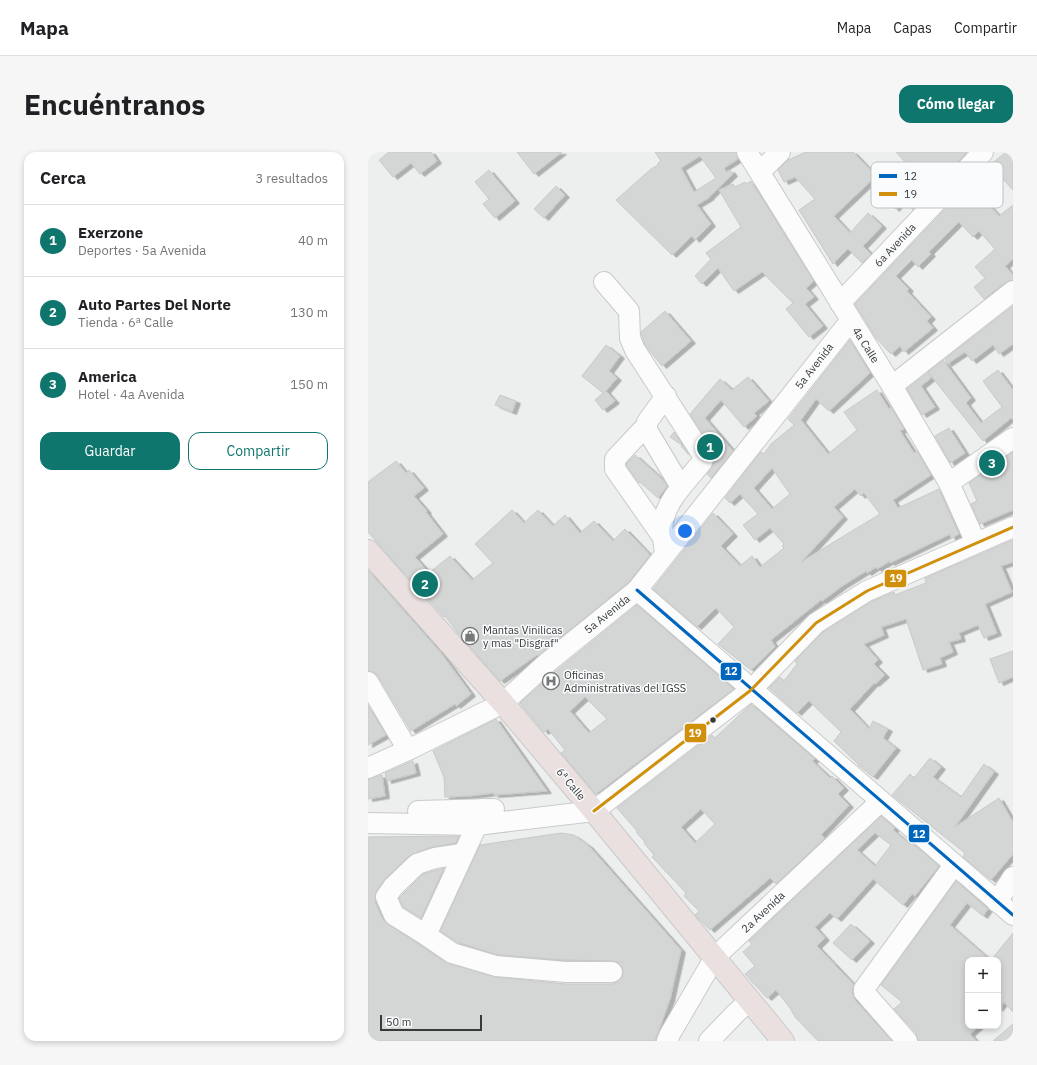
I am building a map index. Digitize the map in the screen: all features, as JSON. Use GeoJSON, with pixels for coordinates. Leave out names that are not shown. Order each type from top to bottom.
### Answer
{"type":"FeatureCollection","features":[{"type":"Feature","properties":{"kind":"main road","name":"6ª Calle"},"geometry":{"type":"LineString","coordinates":[[368,551],[503,703],[783,1041]]}},
{"type":"Feature","properties":{"kind":"street","name":"4a Calle"},"geometry":{"type":"LineString","coordinates":[[747,152],[892,386],[949,483],[976,543]]}},
{"type":"Feature","properties":{"kind":"street"},"geometry":{"type":"LineString","coordinates":[[760,172],[780,152]]}},
{"type":"Feature","properties":{"kind":"street","name":"6a Avenida"},"geometry":{"type":"LineString","coordinates":[[974,162],[983,152]]}},
{"type":"Feature","properties":{"kind":"street","name":"6a Avenida"},"geometry":{"type":"LineString","coordinates":[[846,312],[935,208]]}},
{"type":"Feature","properties":{"kind":"street"},"geometry":{"type":"LineString","coordinates":[[604,282],[629,311],[630,338],[635,350],[704,457],[702,462],[666,509],[662,523],[664,545]]}},
{"type":"Feature","properties":{"kind":"street"},"geometry":{"type":"LineString","coordinates":[[892,386],[1013,292]]}},
{"type":"Feature","properties":{"kind":"street","name":"5a Avenida"},"geometry":{"type":"LineString","coordinates":[[368,768],[503,703],[548,662],[636,590],[664,545],[846,312]]}},
{"type":"Feature","properties":{"kind":"street"},"geometry":{"type":"LineString","coordinates":[[664,545],[615,469],[615,459],[646,426],[646,422],[666,396]]}},
{"type":"Feature","properties":{"kind":"street"},"geometry":{"type":"LineString","coordinates":[[646,426],[682,488]]}},
{"type":"Feature","properties":{"kind":"street"},"geometry":{"type":"LineString","coordinates":[[949,483],[1013,438]]}},
{"type":"Feature","properties":{"kind":"street"},"geometry":{"type":"LineString","coordinates":[[368,823],[594,811],[751,690],[816,623],[867,591],[1013,527]]}},
{"type":"Feature","properties":{"kind":"street"},"geometry":{"type":"LineString","coordinates":[[636,590],[881,800],[1013,916]]}},
{"type":"Feature","properties":{"kind":"street"},"geometry":{"type":"LineString","coordinates":[[368,682],[408,750]]}},
{"type":"Feature","properties":{"kind":"street","name":"2a Avenida"},"geometry":{"type":"LineString","coordinates":[[667,1041],[714,957],[881,800]]}},
{"type":"Feature","properties":{"kind":"street"},"geometry":{"type":"LineString","coordinates":[[368,813],[480,817]]}},
{"type":"Feature","properties":{"kind":"street"},"geometry":{"type":"LineString","coordinates":[[426,935],[480,817]]}},
{"type":"Feature","properties":{"kind":"street"},"geometry":{"type":"LineString","coordinates":[[462,854],[435,858],[417,864],[393,887],[386,897],[394,915],[426,935],[452,954],[496,966],[566,972],[612,972]]}},
{"type":"Feature","properties":{"kind":"street"},"geometry":{"type":"LineString","coordinates":[[907,1041],[864,992],[864,989],[954,865]]}},
{"type":"Feature","properties":{"kind":"street"},"geometry":{"type":"LineString","coordinates":[[997,902],[1013,877]]}},
{"type":"Feature","properties":{"kind":"street"},"geometry":{"type":"LineString","coordinates":[[709,1041],[749,1001]]}},
{"type":"Feature","properties":{"kind":"building"},"geometry":{"type":"Polygon","coordinates":[[[389,152],[431,152],[437,161],[420,174],[411,163],[393,177],[379,160],[389,152]]]}},
{"type":"Feature","properties":{"kind":"building"},"geometry":{"type":"Polygon","coordinates":[[[517,152],[562,152],[534,174],[517,152]]]}},
{"type":"Feature","properties":{"kind":"building"},"geometry":{"type":"Polygon","coordinates":[[[655,152],[736,152],[738,159],[724,168],[726,172],[730,170],[733,174],[710,197],[697,205],[711,224],[695,240],[692,236],[672,255],[616,200],[661,161],[655,152]],[[700,156],[681,168],[694,192],[716,178],[700,156]]]}},
{"type":"Feature","properties":{"kind":"building"},"geometry":{"type":"Polygon","coordinates":[[[806,152],[853,152],[871,171],[871,181],[834,216],[850,233],[868,213],[882,226],[863,246],[871,254],[862,263],[848,249],[833,264],[799,210],[815,199],[795,177],[784,182],[778,170],[788,160],[806,152]]]}},
{"type":"Feature","properties":{"kind":"building"},"geometry":{"type":"Polygon","coordinates":[[[896,152],[967,152],[958,162],[905,162],[896,152]]]}},
{"type":"Feature","properties":{"kind":"building"},"geometry":{"type":"Polygon","coordinates":[[[1006,152],[1013,152],[1013,190],[1003,179],[1003,162],[994,162],[1006,152]]]}},
{"type":"Feature","properties":{"kind":"building"},"geometry":{"type":"Polygon","coordinates":[[[489,170],[515,201],[495,218],[483,204],[489,199],[475,182],[489,170]]]}},
{"type":"Feature","properties":{"kind":"building"},"geometry":{"type":"Polygon","coordinates":[[[751,181],[814,281],[806,288],[814,297],[805,304],[823,326],[809,337],[786,309],[793,303],[762,272],[734,291],[718,268],[702,284],[695,276],[711,259],[706,253],[741,227],[719,190],[733,184],[735,187],[751,181]]]}},
{"type":"Feature","properties":{"kind":"building"},"geometry":{"type":"Polygon","coordinates":[[[556,186],[565,195],[544,218],[534,209],[556,186]]]}},
{"type":"Feature","properties":{"kind":"building"},"geometry":{"type":"Polygon","coordinates":[[[1013,205],[1013,259],[1005,266],[1013,275],[1013,280],[1006,282],[984,299],[974,287],[985,278],[975,267],[995,249],[979,231],[973,237],[959,222],[929,252],[931,254],[918,267],[912,260],[896,276],[909,289],[907,291],[931,317],[927,321],[933,328],[904,352],[900,346],[891,354],[876,338],[855,304],[946,208],[992,208],[999,216],[1013,205]]]}},
{"type":"Feature","properties":{"kind":"building"},"geometry":{"type":"Polygon","coordinates":[[[1013,306],[1013,344],[999,354],[993,345],[972,361],[965,352],[947,364],[945,359],[1013,306]]]}},
{"type":"Feature","properties":{"kind":"building"},"geometry":{"type":"Polygon","coordinates":[[[665,311],[691,341],[662,366],[645,345],[641,332],[665,311]]]}},
{"type":"Feature","properties":{"kind":"building"},"geometry":{"type":"Polygon","coordinates":[[[850,340],[870,373],[829,411],[816,399],[801,420],[828,454],[857,430],[844,412],[877,390],[889,409],[891,407],[904,429],[900,431],[914,453],[917,451],[931,475],[893,500],[898,508],[939,489],[959,534],[951,538],[950,534],[890,563],[890,561],[877,569],[876,567],[867,573],[866,571],[842,586],[822,601],[821,600],[771,640],[775,647],[751,670],[718,644],[734,627],[716,608],[697,627],[653,589],[713,513],[733,534],[721,546],[740,566],[752,556],[760,567],[784,548],[782,546],[784,544],[770,528],[755,540],[743,525],[758,514],[740,494],[730,503],[725,498],[761,452],[764,454],[771,444],[794,425],[788,419],[850,340]],[[772,468],[754,488],[772,509],[790,494],[772,468]],[[855,489],[834,507],[843,517],[801,562],[880,514],[864,493],[861,496],[855,489]]]}},
{"type":"Feature","properties":{"kind":"building"},"geometry":{"type":"Polygon","coordinates":[[[606,345],[620,356],[609,371],[617,378],[605,392],[606,391],[615,401],[603,410],[595,400],[603,393],[582,376],[606,345]]]}},
{"type":"Feature","properties":{"kind":"building"},"geometry":{"type":"Polygon","coordinates":[[[943,360],[971,398],[966,403],[981,423],[1002,407],[983,381],[998,370],[1013,390],[1013,420],[1011,418],[983,441],[928,372],[943,360]]]}},
{"type":"Feature","properties":{"kind":"building"},"geometry":{"type":"Polygon","coordinates":[[[928,373],[931,378],[921,386],[935,407],[922,415],[907,389],[928,373]]]}},
{"type":"Feature","properties":{"kind":"building"},"geometry":{"type":"Polygon","coordinates":[[[748,377],[769,401],[754,413],[757,416],[744,427],[721,400],[705,418],[733,451],[711,478],[707,474],[713,466],[715,456],[714,451],[690,414],[720,379],[732,390],[748,377]]]}},
{"type":"Feature","properties":{"kind":"building"},"geometry":{"type":"Polygon","coordinates":[[[500,395],[516,401],[512,412],[495,405],[500,395]]]}},
{"type":"Feature","properties":{"kind":"building"},"geometry":{"type":"Polygon","coordinates":[[[949,428],[965,453],[950,463],[935,436],[949,428]]]}},
{"type":"Feature","properties":{"kind":"building"},"geometry":{"type":"Polygon","coordinates":[[[674,432],[689,455],[681,446],[682,445],[670,437],[674,432]]]}},
{"type":"Feature","properties":{"kind":"building"},"geometry":{"type":"Polygon","coordinates":[[[1013,452],[1013,510],[980,524],[971,504],[977,501],[969,483],[1013,452]]]}},
{"type":"Feature","properties":{"kind":"building"},"geometry":{"type":"Polygon","coordinates":[[[635,455],[663,480],[667,486],[658,498],[640,482],[639,483],[626,465],[635,455]]]}},
{"type":"Feature","properties":{"kind":"building"},"geometry":{"type":"Polygon","coordinates":[[[396,461],[406,473],[409,470],[424,488],[414,496],[427,511],[426,512],[443,534],[415,557],[429,573],[450,556],[472,580],[493,563],[475,544],[512,510],[524,523],[538,510],[553,526],[565,515],[580,533],[594,521],[613,541],[625,529],[650,555],[629,582],[538,656],[537,655],[500,681],[445,616],[444,617],[410,578],[409,579],[368,532],[368,482],[396,461]]]}},
{"type":"Feature","properties":{"kind":"building"},"geometry":{"type":"Polygon","coordinates":[[[1013,540],[1013,562],[1001,566],[1012,592],[985,604],[997,633],[984,638],[978,625],[959,633],[961,639],[949,642],[953,652],[940,658],[942,664],[923,670],[906,619],[881,627],[884,635],[864,644],[878,660],[874,664],[885,675],[875,684],[874,683],[850,709],[869,729],[873,721],[888,729],[883,738],[896,748],[873,777],[858,765],[834,741],[841,732],[809,701],[797,713],[769,688],[780,677],[784,681],[797,664],[795,661],[823,632],[872,601],[894,592],[895,595],[926,583],[925,578],[1013,540]]]}},
{"type":"Feature","properties":{"kind":"building"},"geometry":{"type":"Polygon","coordinates":[[[368,570],[441,653],[471,694],[456,706],[455,704],[411,731],[378,676],[373,672],[368,671],[368,570]]]}},
{"type":"Feature","properties":{"kind":"building"},"geometry":{"type":"Polygon","coordinates":[[[637,605],[734,689],[596,794],[561,753],[565,750],[548,729],[544,732],[520,703],[556,671],[637,605]],[[585,697],[570,711],[589,733],[607,719],[585,697]]]}},
{"type":"Feature","properties":{"kind":"building"},"geometry":{"type":"Polygon","coordinates":[[[1013,651],[1013,677],[999,683],[990,659],[1013,651]]]}},
{"type":"Feature","properties":{"kind":"building"},"geometry":{"type":"Polygon","coordinates":[[[751,704],[815,759],[812,761],[830,778],[832,776],[844,788],[838,794],[849,805],[821,835],[825,838],[776,884],[770,878],[710,930],[695,915],[699,911],[684,896],[686,893],[652,857],[654,855],[644,843],[645,842],[617,808],[712,735],[715,738],[751,704]],[[701,809],[681,827],[695,843],[715,824],[701,809]]]}},
{"type":"Feature","properties":{"kind":"building"},"geometry":{"type":"Polygon","coordinates":[[[368,705],[386,735],[368,745],[368,705]]]}},
{"type":"Feature","properties":{"kind":"building"},"geometry":{"type":"Polygon","coordinates":[[[496,719],[547,791],[445,797],[444,777],[433,751],[496,719]]]}},
{"type":"Feature","properties":{"kind":"building"},"geometry":{"type":"Polygon","coordinates":[[[930,758],[941,767],[933,777],[961,797],[984,764],[994,772],[955,827],[999,798],[1013,822],[1013,854],[991,880],[963,857],[965,853],[892,795],[910,774],[914,778],[930,758]]]}},
{"type":"Feature","properties":{"kind":"building"},"geometry":{"type":"Polygon","coordinates":[[[413,761],[416,773],[387,781],[385,773],[413,761]]]}},
{"type":"Feature","properties":{"kind":"building"},"geometry":{"type":"Polygon","coordinates":[[[382,775],[385,796],[368,799],[368,779],[382,775]]]}},
{"type":"Feature","properties":{"kind":"building"},"geometry":{"type":"Polygon","coordinates":[[[881,816],[895,828],[893,830],[910,844],[911,842],[939,866],[915,896],[912,894],[903,905],[873,879],[837,919],[830,913],[815,927],[825,938],[817,946],[854,985],[852,992],[855,1000],[892,1041],[818,1041],[795,1017],[776,990],[767,998],[745,974],[755,966],[743,952],[752,944],[749,941],[881,816]],[[875,833],[857,850],[875,866],[891,845],[875,833]]]}},
{"type":"Feature","properties":{"kind":"building"},"geometry":{"type":"Polygon","coordinates":[[[561,833],[574,835],[589,846],[681,950],[670,999],[655,1041],[368,1041],[368,837],[459,836],[456,843],[431,847],[409,856],[385,879],[377,890],[375,896],[375,902],[383,920],[445,962],[495,977],[566,984],[612,984],[622,978],[622,967],[618,962],[498,955],[457,942],[440,931],[480,845],[561,833]]]}},
{"type":"Feature","properties":{"kind":"building"},"geometry":{"type":"Polygon","coordinates":[[[444,868],[421,918],[403,907],[399,898],[423,874],[444,868]]]}},
{"type":"Feature","properties":{"kind":"building"},"geometry":{"type":"Polygon","coordinates":[[[956,881],[988,909],[983,916],[967,903],[950,925],[987,957],[965,957],[965,1029],[976,1029],[970,1034],[976,1041],[918,1041],[916,1033],[894,1009],[902,1002],[881,985],[956,881]]]}},
{"type":"Feature","properties":{"kind":"building"},"geometry":{"type":"Polygon","coordinates":[[[851,924],[870,941],[852,960],[833,943],[851,924]]]}},
{"type":"Feature","properties":{"kind":"building"},"geometry":{"type":"Polygon","coordinates":[[[1013,933],[1013,1012],[1004,1002],[1001,1006],[1001,957],[993,957],[1013,933]]]}},
{"type":"Feature","properties":{"kind":"building"},"geometry":{"type":"Polygon","coordinates":[[[1013,1024],[1013,1041],[993,1041],[1013,1024]]]}},
{"type":"Feature","properties":{"kind":"transit line","name":"19"},"geometry":{"type":"LineString","coordinates":[[594,811],[751,690],[816,623],[867,591],[1013,527]]}},
{"type":"Feature","properties":{"kind":"transit line","name":"12"},"geometry":{"type":"LineString","coordinates":[[637,590],[1013,915]]}},
{"type":"Feature","properties":{"kind":"place","name":"Exerzone"},"geometry":{"type":"Point","coordinates":[710,447]}},
{"type":"Feature","properties":{"kind":"place","name":"America"},"geometry":{"type":"Point","coordinates":[992,463]}},
{"type":"Feature","properties":{"kind":"place","name":"Auto Partes Del Norte"},"geometry":{"type":"Point","coordinates":[425,584]}},
{"type":"Feature","properties":{"kind":"place","name":"Mantas Vinilicas y mas \"Disgraf\""},"geometry":{"type":"Point","coordinates":[470,636]}},
{"type":"Feature","properties":{"kind":"place","name":"Oficinas Administrativas del IGSS"},"geometry":{"type":"Point","coordinates":[551,681]}}]}
